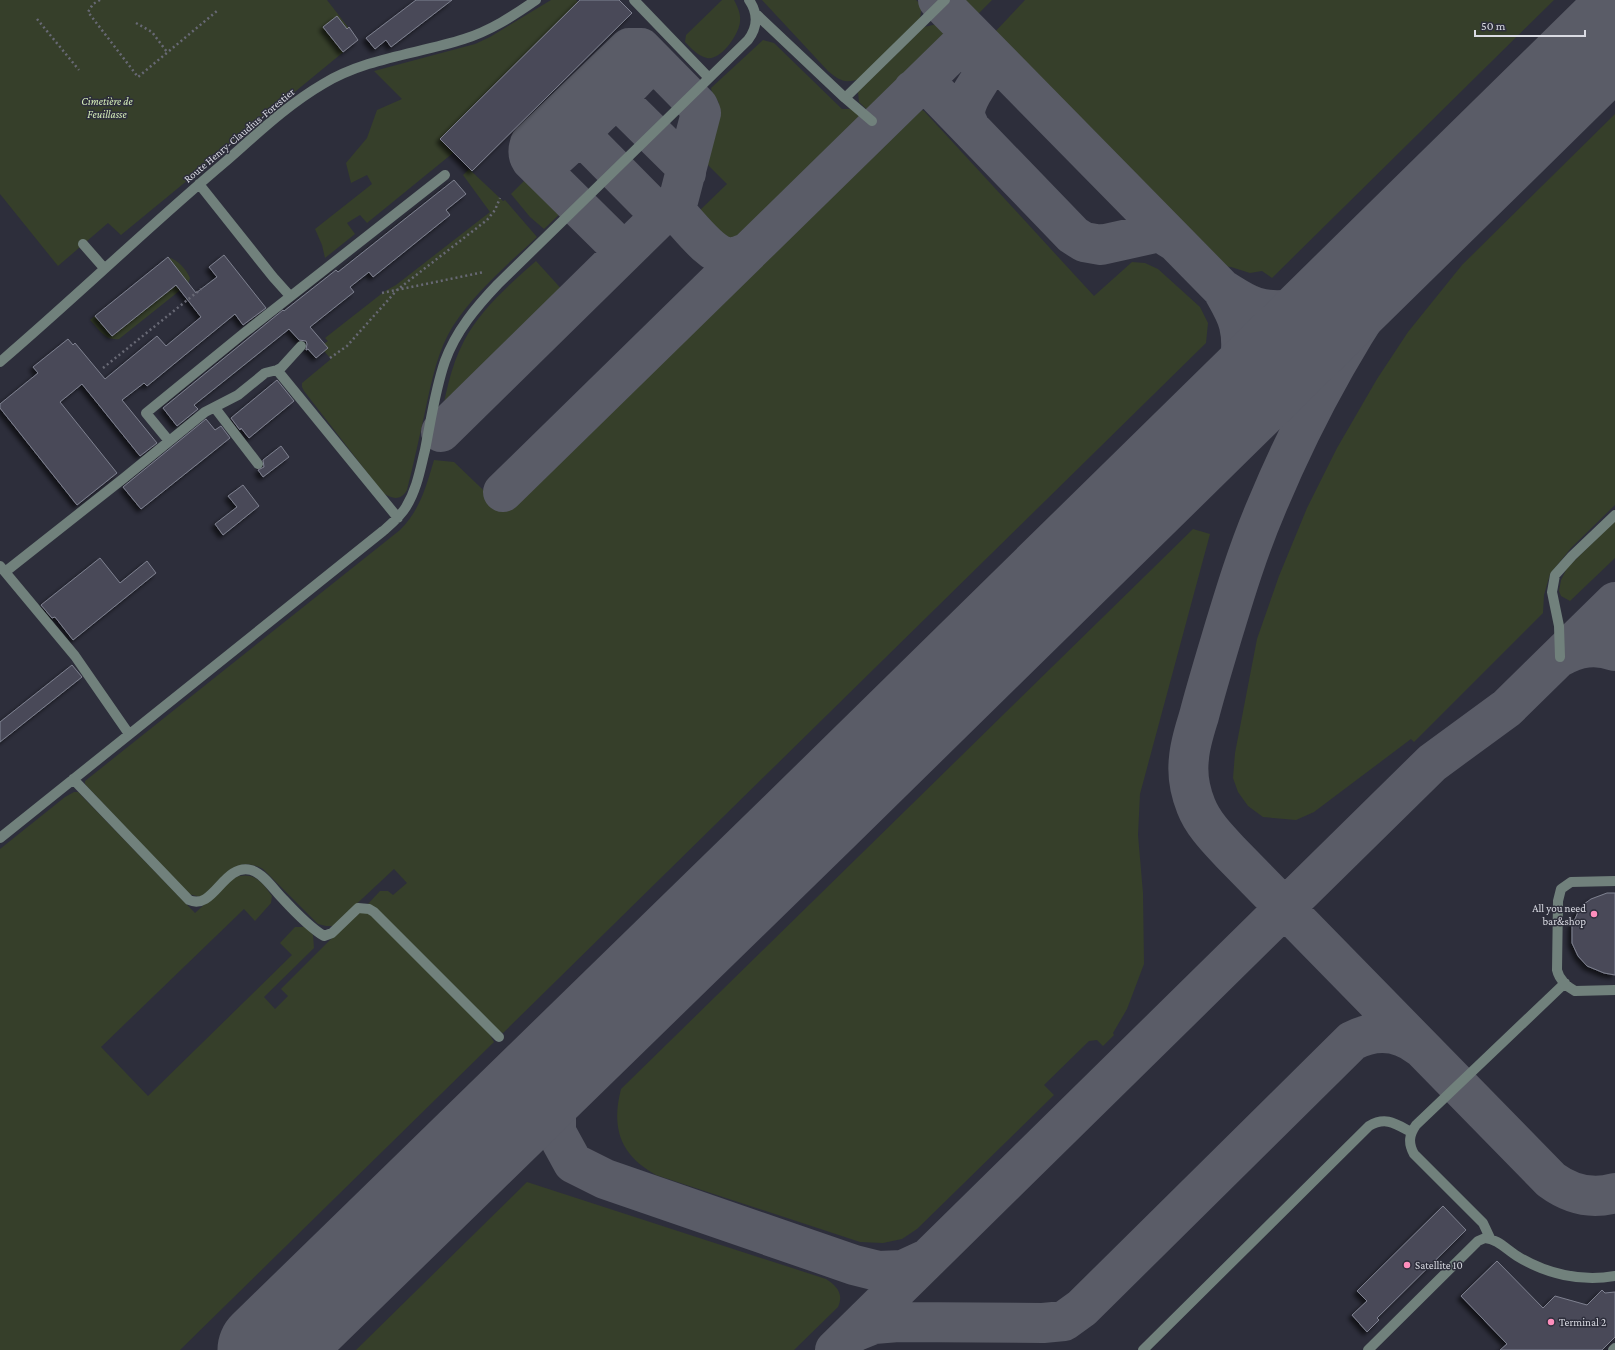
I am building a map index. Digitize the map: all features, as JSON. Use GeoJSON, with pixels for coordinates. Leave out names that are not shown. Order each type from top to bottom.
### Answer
{"type":"FeatureCollection","features":[{"type":"Feature","properties":{"kind":"street","name":"Route Henry-Claudius-Forestier"},"geometry":{"type":"LineString","coordinates":[[0,362],[70,302],[104,268],[199,184],[308,93],[334,77],[360,66],[447,44],[476,35],[503,22],[536,0]]}},
{"type":"Feature","properties":{"kind":"street"},"geometry":{"type":"LineString","coordinates":[[634,0],[709,78]]}},
{"type":"Feature","properties":{"kind":"street"},"geometry":{"type":"LineString","coordinates":[[0,838],[383,532],[398,518],[416,486],[443,368],[450,348],[464,324],[484,298],[753,33],[756,26],[755,13],[749,0]]}},
{"type":"Feature","properties":{"kind":"street"},"geometry":{"type":"LineString","coordinates":[[845,98],[945,0]]}},
{"type":"Feature","properties":{"kind":"street"},"geometry":{"type":"LineString","coordinates":[[755,13],[845,98],[872,121]]}},
{"type":"Feature","properties":{"kind":"street"},"geometry":{"type":"LineString","coordinates":[[168,441],[146,413],[290,296],[445,175]]}},
{"type":"Feature","properties":{"kind":"street"},"geometry":{"type":"LineString","coordinates":[[199,184],[273,277],[290,296]]}},
{"type":"Feature","properties":{"kind":"street"},"geometry":{"type":"LineString","coordinates":[[83,244],[104,268]]}},
{"type":"Feature","properties":{"kind":"street"},"geometry":{"type":"LineString","coordinates":[[129,734],[75,656],[2,569],[124,478],[205,412],[238,395],[265,373],[277,370],[301,346]]}},
{"type":"Feature","properties":{"kind":"street"},"geometry":{"type":"LineString","coordinates":[[277,370],[398,518]]}},
{"type":"Feature","properties":{"kind":"street"},"geometry":{"type":"LineString","coordinates":[[214,408],[258,464]]}},
{"type":"Feature","properties":{"kind":"street"},"geometry":{"type":"LineString","coordinates":[[1560,657],[1559,626],[1552,592],[1556,575],[1572,556],[1615,515]]}},
{"type":"Feature","properties":{"kind":"street"},"geometry":{"type":"LineString","coordinates":[[73,780],[189,900],[196,903],[203,902],[230,875],[236,872],[251,870],[262,877],[283,900],[324,936],[332,933],[358,908],[368,909],[374,912],[499,1036]]}},
{"type":"Feature","properties":{"kind":"street"},"geometry":{"type":"LineString","coordinates":[[1615,881],[1571,882],[1561,889],[1558,900],[1557,970],[1558,975],[1570,988],[1575,991],[1615,990]]}},
{"type":"Feature","properties":{"kind":"street"},"geometry":{"type":"LineString","coordinates":[[1565,983],[1411,1132],[1409,1138],[1410,1145],[1414,1154],[1483,1223],[1490,1238],[1518,1257],[1545,1270],[1575,1277],[1595,1278],[1615,1276]]}},
{"type":"Feature","properties":{"kind":"street"},"geometry":{"type":"LineString","coordinates":[[1143,1350],[1369,1126],[1375,1122],[1384,1120],[1392,1122],[1411,1132]]}},
{"type":"Feature","properties":{"kind":"street"},"geometry":{"type":"LineString","coordinates":[[1368,1350],[1478,1241],[1485,1238],[1490,1238]]}},
{"type":"Feature","properties":{"kind":"path"},"geometry":{"type":"LineString","coordinates":[[100,0],[93,4],[88,12],[138,76],[217,11]]}},
{"type":"Feature","properties":{"kind":"path"},"geometry":{"type":"LineString","coordinates":[[38,19],[79,70]]}},
{"type":"Feature","properties":{"kind":"path"},"geometry":{"type":"LineString","coordinates":[[136,23],[152,32],[168,52]]}},
{"type":"Feature","properties":{"kind":"path"},"geometry":{"type":"LineString","coordinates":[[330,358],[347,346],[397,290],[487,220],[495,210],[500,198]]}},
{"type":"Feature","properties":{"kind":"path"},"geometry":{"type":"LineString","coordinates":[[382,293],[484,272]]}},
{"type":"Feature","properties":{"kind":"path"},"geometry":{"type":"LineString","coordinates":[[103,368],[201,289]]}},
{"type":"Feature","properties":{"kind":"green space","name":"Cimetière de Feuillasse"},"geometry":{"type":"Polygon","coordinates":[[[0,0],[327,0],[358,40],[121,235],[108,223],[58,266],[0,194],[0,0]]]}},
{"type":"Feature","properties":{"kind":"green space"},"geometry":{"type":"Polygon","coordinates":[[[551,0],[576,0],[578,2],[440,139],[453,153],[367,223],[360,215],[347,223],[355,234],[325,258],[322,245],[315,229],[372,184],[367,175],[351,183],[346,163],[367,138],[377,110],[402,99],[374,71],[475,44],[490,37],[551,0]]]}},
{"type":"Feature","properties":{"kind":"green space"},"geometry":{"type":"Polygon","coordinates":[[[722,0],[734,0],[740,15],[739,26],[733,39],[724,51],[712,58],[707,58],[698,54],[685,42],[686,35],[722,0]]]}},
{"type":"Feature","properties":{"kind":"green space"},"geometry":{"type":"Polygon","coordinates":[[[762,0],[916,0],[922,5],[920,18],[859,79],[846,81],[839,79],[828,71],[762,0]]]}},
{"type":"Feature","properties":{"kind":"green space"},"geometry":{"type":"Polygon","coordinates":[[[959,0],[992,0],[979,13],[972,13],[959,0]]]}},
{"type":"Feature","properties":{"kind":"green space"},"geometry":{"type":"Polygon","coordinates":[[[1025,0],[1554,0],[1272,278],[1262,271],[1250,273],[1231,267],[1221,266],[993,34],[1025,0]]]}},
{"type":"Feature","properties":{"kind":"green space"},"geometry":{"type":"Polygon","coordinates":[[[937,24],[947,35],[945,42],[910,77],[896,97],[875,117],[859,102],[858,92],[924,27],[937,24]]]}},
{"type":"Feature","properties":{"kind":"green space"},"geometry":{"type":"Polygon","coordinates":[[[763,40],[774,43],[842,109],[854,109],[870,124],[745,246],[733,249],[720,244],[698,222],[697,213],[727,184],[700,157],[714,107],[719,103],[712,93],[711,88],[763,40]]]}},
{"type":"Feature","properties":{"kind":"green space"},"geometry":{"type":"Polygon","coordinates":[[[913,106],[924,111],[1094,296],[1132,262],[1145,263],[1158,269],[1200,307],[1208,323],[1206,343],[503,1033],[497,1030],[367,905],[380,891],[388,891],[393,895],[407,883],[394,869],[333,926],[318,924],[263,869],[253,865],[244,864],[229,871],[201,897],[188,894],[85,784],[85,781],[400,530],[413,514],[422,498],[434,460],[454,462],[500,506],[903,112],[913,106]]]}},
{"type":"Feature","properties":{"kind":"green space"},"geometry":{"type":"Polygon","coordinates":[[[1615,114],[1615,505],[1571,548],[1550,574],[1544,595],[1543,613],[1414,742],[1411,739],[1314,812],[1296,820],[1263,817],[1248,806],[1238,792],[1233,778],[1235,753],[1257,639],[1279,576],[1307,508],[1337,448],[1377,379],[1408,332],[1462,265],[1615,114]]]}},
{"type":"Feature","properties":{"kind":"green space"},"geometry":{"type":"Polygon","coordinates":[[[469,169],[503,201],[505,200],[537,237],[503,268],[471,302],[448,335],[439,355],[433,375],[407,490],[402,496],[393,498],[383,493],[304,391],[302,383],[331,359],[324,351],[324,344],[328,341],[325,338],[490,212],[463,175],[469,169]]]}},
{"type":"Feature","properties":{"kind":"green space"},"geometry":{"type":"Polygon","coordinates":[[[530,175],[564,210],[544,229],[530,217],[511,194],[530,175]]]}},
{"type":"Feature","properties":{"kind":"green space"},"geometry":{"type":"Polygon","coordinates":[[[168,257],[172,258],[181,265],[186,271],[190,278],[188,284],[119,339],[110,338],[103,334],[90,320],[95,316],[112,336],[184,278],[168,257]]]}},
{"type":"Feature","properties":{"kind":"green space"},"geometry":{"type":"Polygon","coordinates":[[[536,261],[566,294],[550,310],[554,317],[439,427],[455,361],[464,341],[478,319],[496,298],[536,261]]]}},
{"type":"Feature","properties":{"kind":"green space"},"geometry":{"type":"Polygon","coordinates":[[[1615,521],[1615,558],[1570,601],[1561,596],[1559,591],[1561,580],[1567,568],[1615,521]]]}},
{"type":"Feature","properties":{"kind":"green space"},"geometry":{"type":"Polygon","coordinates":[[[1193,529],[1210,534],[1140,794],[1138,835],[1143,893],[1144,964],[1127,1009],[1113,1033],[1114,1035],[1103,1046],[1097,1040],[1089,1041],[1044,1085],[1054,1095],[917,1229],[902,1239],[883,1243],[860,1242],[656,1175],[634,1159],[626,1149],[618,1128],[618,1103],[621,1089],[1193,529]]]}},
{"type":"Feature","properties":{"kind":"green space"},"geometry":{"type":"Polygon","coordinates":[[[74,792],[78,792],[195,913],[233,878],[240,876],[251,876],[256,878],[264,885],[272,896],[271,903],[255,921],[244,909],[101,1047],[148,1096],[292,955],[280,943],[295,927],[306,927],[313,935],[314,948],[264,997],[275,1009],[288,996],[281,989],[360,910],[366,910],[489,1033],[494,1042],[180,1350],[0,1350],[0,849],[65,797],[74,792]]]}},
{"type":"Feature","properties":{"kind":"green space"},"geometry":{"type":"Polygon","coordinates":[[[527,1182],[826,1279],[833,1284],[840,1294],[840,1302],[838,1307],[794,1350],[356,1350],[527,1182]]]}},
{"type":"Feature","properties":{"kind":"building"},"geometry":{"type":"Polygon","coordinates":[[[416,0],[452,0],[391,47],[386,40],[375,49],[366,38],[416,0]]]}},
{"type":"Feature","properties":{"kind":"building"},"geometry":{"type":"Polygon","coordinates":[[[580,0],[619,0],[632,13],[472,171],[440,139],[580,0]]]}},
{"type":"Feature","properties":{"kind":"building"},"geometry":{"type":"Polygon","coordinates":[[[337,16],[347,29],[349,27],[358,40],[343,52],[323,27],[337,16]]]}},
{"type":"Feature","properties":{"kind":"building"},"geometry":{"type":"Polygon","coordinates":[[[454,180],[466,194],[446,210],[450,215],[373,277],[369,272],[350,287],[354,292],[310,327],[328,348],[316,358],[308,349],[306,350],[306,341],[299,340],[289,329],[194,405],[198,409],[177,426],[163,408],[283,310],[284,311],[336,270],[338,272],[454,180]]]}},
{"type":"Feature","properties":{"kind":"building"},"geometry":{"type":"Polygon","coordinates":[[[224,255],[266,308],[243,325],[235,314],[147,386],[144,383],[122,400],[157,443],[140,456],[82,384],[60,402],[117,473],[77,505],[0,408],[0,404],[38,373],[33,367],[68,339],[73,345],[75,343],[105,379],[157,336],[166,346],[201,317],[176,285],[112,336],[95,316],[168,257],[196,293],[217,277],[209,267],[224,255]]]}},
{"type":"Feature","properties":{"kind":"building"},"geometry":{"type":"Polygon","coordinates":[[[277,380],[294,401],[249,438],[241,428],[240,430],[231,418],[277,380]]]}},
{"type":"Feature","properties":{"kind":"building"},"geometry":{"type":"Polygon","coordinates":[[[206,419],[215,430],[221,426],[230,438],[141,509],[123,487],[206,419]]]}},
{"type":"Feature","properties":{"kind":"building"},"geometry":{"type":"Polygon","coordinates":[[[281,446],[289,457],[263,477],[258,470],[264,467],[263,460],[281,446]]]}},
{"type":"Feature","properties":{"kind":"building"},"geometry":{"type":"Polygon","coordinates":[[[243,485],[259,506],[223,535],[215,524],[237,507],[228,496],[243,485]]]}},
{"type":"Feature","properties":{"kind":"building"},"geometry":{"type":"Polygon","coordinates":[[[100,558],[120,583],[147,561],[156,573],[73,640],[55,617],[52,618],[41,605],[100,558]]]}},
{"type":"Feature","properties":{"kind":"building"},"geometry":{"type":"Polygon","coordinates":[[[72,665],[82,677],[0,742],[0,722],[72,665]]]}},
{"type":"Feature","properties":{"kind":"building"},"geometry":{"type":"Polygon","coordinates":[[[1607,893],[1615,893],[1615,975],[1604,973],[1587,966],[1578,956],[1572,943],[1572,926],[1578,912],[1584,904],[1591,899],[1607,893]]]}},
{"type":"Feature","properties":{"kind":"building","name":"Satellite 10"},"geometry":{"type":"Polygon","coordinates":[[[1443,1206],[1466,1230],[1377,1318],[1379,1320],[1367,1332],[1352,1315],[1367,1301],[1357,1291],[1443,1206]]]}},
{"type":"Feature","properties":{"kind":"building","name":"Terminal 2"},"geometry":{"type":"Polygon","coordinates":[[[1497,1261],[1543,1308],[1555,1296],[1587,1305],[1602,1290],[1605,1293],[1615,1292],[1615,1337],[1602,1350],[1500,1350],[1507,1344],[1461,1296],[1497,1261]]]}},
{"type":"Feature","properties":{"kind":"taxiway"},"geometry":{"type":"LineString","coordinates":[[938,0],[1222,289],[1255,307],[1277,310],[1288,310],[1311,306],[1344,297]]}},
{"type":"Feature","properties":{"kind":"taxiway"},"geometry":{"type":"LineString","coordinates":[[1615,30],[1545,97],[1478,167],[1445,205],[1414,245],[1357,329],[1308,417],[1286,462],[1259,524],[1222,636],[1193,737],[1188,764],[1192,794],[1196,806],[1202,819],[1215,836],[1551,1180],[1573,1192],[1589,1196],[1615,1193]]}},
{"type":"Feature","properties":{"kind":"taxiway"},"geometry":{"type":"LineString","coordinates":[[503,492],[962,43],[971,40],[979,43]]}},
{"type":"Feature","properties":{"kind":"taxiway"},"geometry":{"type":"LineString","coordinates":[[631,245],[622,247],[614,242],[531,160],[528,152],[530,143],[629,48],[641,48],[698,106],[701,113],[676,209],[680,216]]}},
{"type":"Feature","properties":{"kind":"taxiway"},"geometry":{"type":"LineString","coordinates":[[970,128],[965,115],[966,105],[982,77],[987,61],[987,51]]}},
{"type":"Feature","properties":{"kind":"taxiway"},"geometry":{"type":"LineString","coordinates":[[548,177],[549,163],[573,141],[586,140],[586,131],[592,121],[610,104],[623,104],[624,91],[646,68],[660,68]]}},
{"type":"Feature","properties":{"kind":"taxiway"},"geometry":{"type":"LineString","coordinates":[[603,85],[681,162],[686,173]]}},
{"type":"Feature","properties":{"kind":"taxiway"},"geometry":{"type":"LineString","coordinates":[[913,90],[926,88],[937,94],[1073,235],[1084,242],[1101,245],[1155,233],[1163,234],[1174,241]]}},
{"type":"Feature","properties":{"kind":"taxiway"},"geometry":{"type":"LineString","coordinates":[[568,122],[657,212],[664,213]]}},
{"type":"Feature","properties":{"kind":"taxiway"},"geometry":{"type":"LineString","coordinates":[[441,432],[664,213],[675,213],[680,216],[702,240],[722,255],[733,257],[746,253]]}},
{"type":"Feature","properties":{"kind":"taxiway"},"geometry":{"type":"LineString","coordinates":[[1222,289],[1236,315],[1241,336],[1239,368],[1229,410]]}},
{"type":"Feature","properties":{"kind":"taxiway"},"geometry":{"type":"LineString","coordinates":[[835,1350],[1432,763],[1507,708],[1615,602]]}},
{"type":"Feature","properties":{"kind":"taxiway"},"geometry":{"type":"LineString","coordinates":[[1560,657],[1573,651],[1594,647],[1615,651]]}},
{"type":"Feature","properties":{"kind":"taxiway"},"geometry":{"type":"LineString","coordinates":[[854,1332],[874,1324],[898,1322],[1043,1323],[1064,1321],[1082,1308],[1352,1041],[1369,1034],[1387,1033],[1404,1037],[1420,1047]]}},
{"type":"Feature","properties":{"kind":"taxiway"},"geometry":{"type":"LineString","coordinates":[[563,1062],[556,1109],[556,1132],[573,1163],[605,1179],[854,1265],[878,1271],[903,1270],[927,1259]]}},
{"type":"Feature","properties":{"kind":"runway"},"geometry":{"type":"LineString","coordinates":[[267,1350],[820,811],[1615,31]]}},
{"type":"Feature","properties":{"kind":"place","name":"All you need bar&shop"},"geometry":{"type":"Point","coordinates":[1594,914]}},
{"type":"Feature","properties":{"kind":"place","name":"Satellite 10"},"geometry":{"type":"Point","coordinates":[1407,1265]}},
{"type":"Feature","properties":{"kind":"place","name":"Terminal 2"},"geometry":{"type":"Point","coordinates":[1551,1322]}}]}
